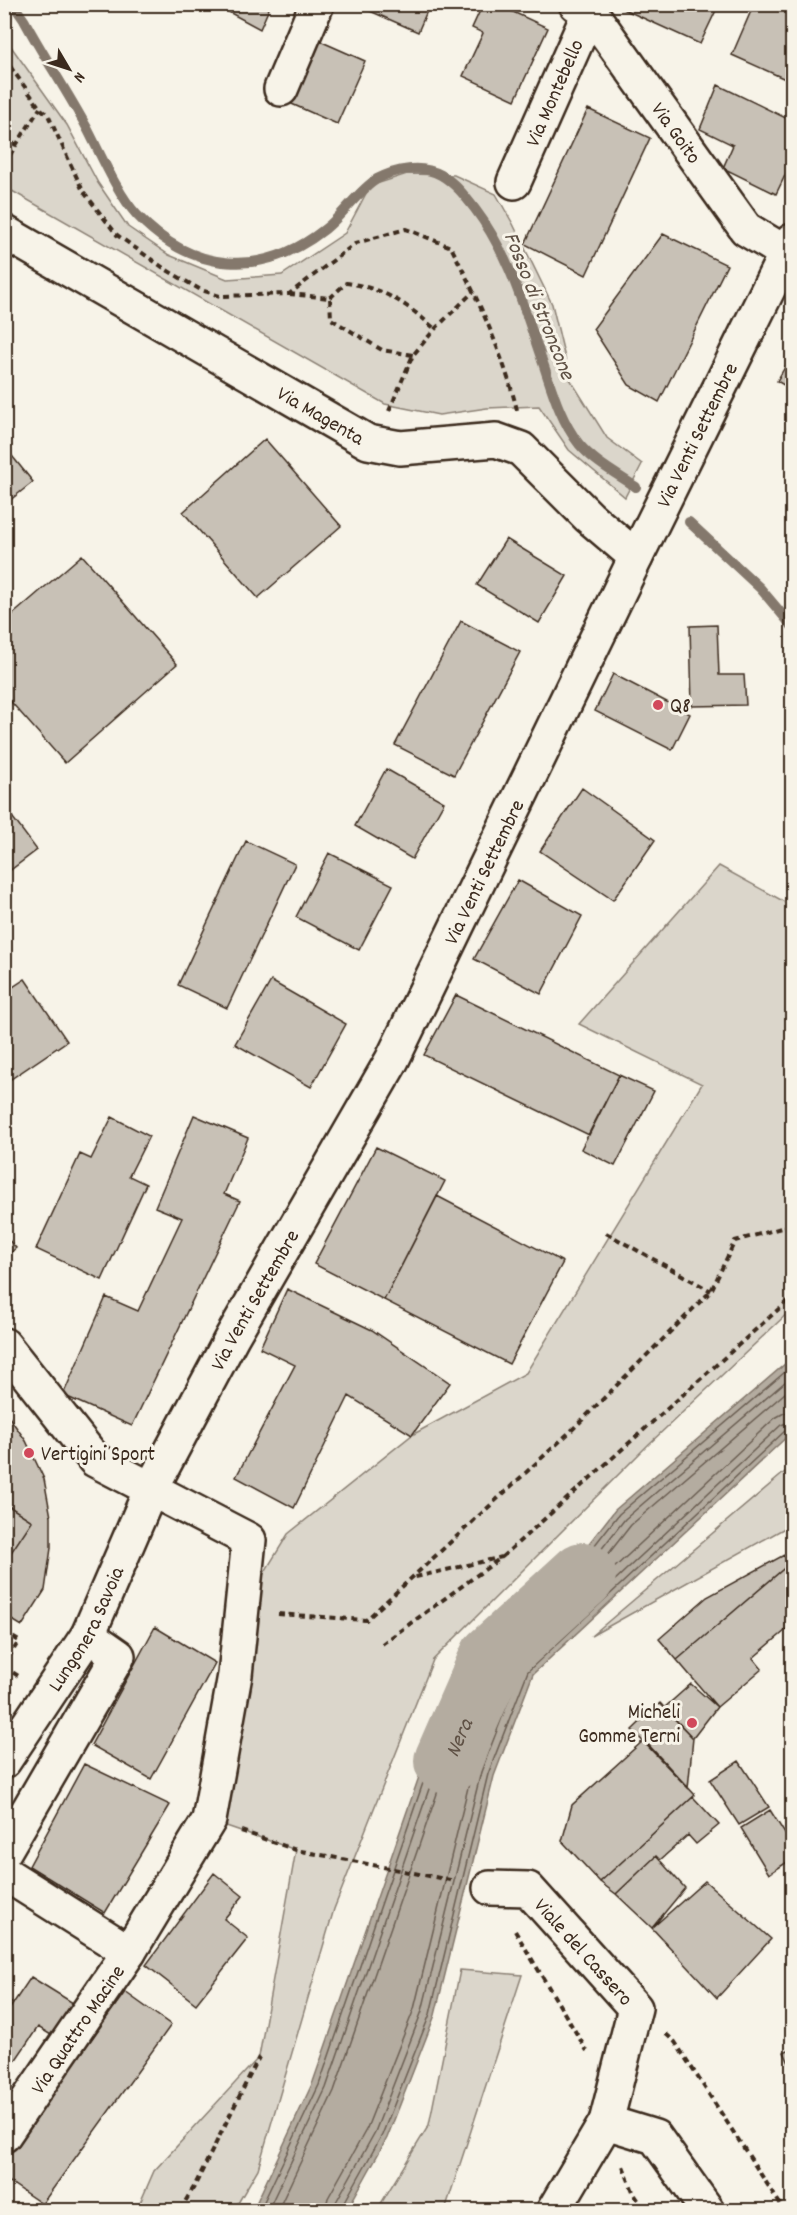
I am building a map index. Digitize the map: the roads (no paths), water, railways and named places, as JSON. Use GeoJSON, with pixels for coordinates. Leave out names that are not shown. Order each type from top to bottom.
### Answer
{"type":"FeatureCollection","features":[{"type":"Feature","properties":{"kind":"street"},"geometry":{"type":"LineString","coordinates":[[281,88],[317,4]]}},
{"type":"Feature","properties":{"kind":"street","name":"Via Montebello"},"geometry":{"type":"LineString","coordinates":[[514,183],[587,6]]}},
{"type":"Feature","properties":{"kind":"street","name":"Via Goito"},"geometry":{"type":"LineString","coordinates":[[587,6],[746,229],[789,247]]}},
{"type":"Feature","properties":{"kind":"street","name":"Via Magenta"},"geometry":{"type":"LineString","coordinates":[[4,232],[368,442],[400,448],[496,440],[521,449],[589,517],[636,557]]}},
{"type":"Feature","properties":{"kind":"street","name":"Via Venti Settembre"},"geometry":{"type":"LineString","coordinates":[[151,1489],[232,1336],[392,1059],[789,247]]}},
{"type":"Feature","properties":{"kind":"street"},"geometry":{"type":"LineString","coordinates":[[5,1346],[95,1460],[151,1489]]}},
{"type":"Feature","properties":{"kind":"street","name":"Via Quattro Macine"},"geometry":{"type":"LineString","coordinates":[[4,2135],[129,1952],[209,1820],[235,1675],[249,1540],[151,1489]]}},
{"type":"Feature","properties":{"kind":"street","name":"Lungonera Savoia"},"geometry":{"type":"LineString","coordinates":[[4,1761],[88,1635],[151,1489]]}},
{"type":"Feature","properties":{"kind":"street"},"geometry":{"type":"LineString","coordinates":[[4,1852],[118,1656],[88,1635]]}},
{"type":"Feature","properties":{"kind":"street","name":"Via Quattro Macine"},"geometry":{"type":"LineString","coordinates":[[4,1873],[129,1952]]}},
{"type":"Feature","properties":{"kind":"street","name":"Viale del Cassero"},"geometry":{"type":"LineString","coordinates":[[490,1888],[528,1889],[635,2008],[606,2122],[555,2211]]}},
{"type":"Feature","properties":{"kind":"street"},"geometry":{"type":"LineString","coordinates":[[606,2122],[656,2137],[706,2211]]}},
{"type":"Feature","properties":{"kind":"water"},"geometry":{"type":"Polygon","coordinates":[[[792,1358],[792,1432],[533,1674],[494,1776],[435,2015],[387,2138],[347,2210],[253,2210],[313,2082],[429,1748],[615,1510],[792,1358]]]}},
{"type":"Feature","properties":{"kind":"waterway","name":"Fosso di Stroncone"},"geometry":{"type":"LineString","coordinates":[[13,4],[79,114],[130,207],[158,234],[181,249],[204,258],[228,263],[252,262],[277,256],[301,245],[325,229],[364,189],[384,176],[400,170],[417,169],[441,175],[451,182],[475,209],[498,245],[523,305],[567,426],[579,444],[592,456],[636,487]]}},
{"type":"Feature","properties":{"kind":"waterway","name":"Fosso di Stroncone"},"geometry":{"type":"LineString","coordinates":[[689,522],[760,588],[792,626]]}},
{"type":"Feature","properties":{"kind":"waterway","name":"Nera"},"geometry":{"type":"LineString","coordinates":[[447,1761],[492,1658],[583,1575]]}},
{"type":"Feature","properties":{"kind":"place","name":"Q8"},"geometry":{"type":"Point","coordinates":[658,705]}},
{"type":"Feature","properties":{"kind":"place","name":"Vertigini Sport"},"geometry":{"type":"Point","coordinates":[29,1453]}},
{"type":"Feature","properties":{"kind":"place","name":"Micheli Gomme Terni"},"geometry":{"type":"Point","coordinates":[692,1723]}}]}
